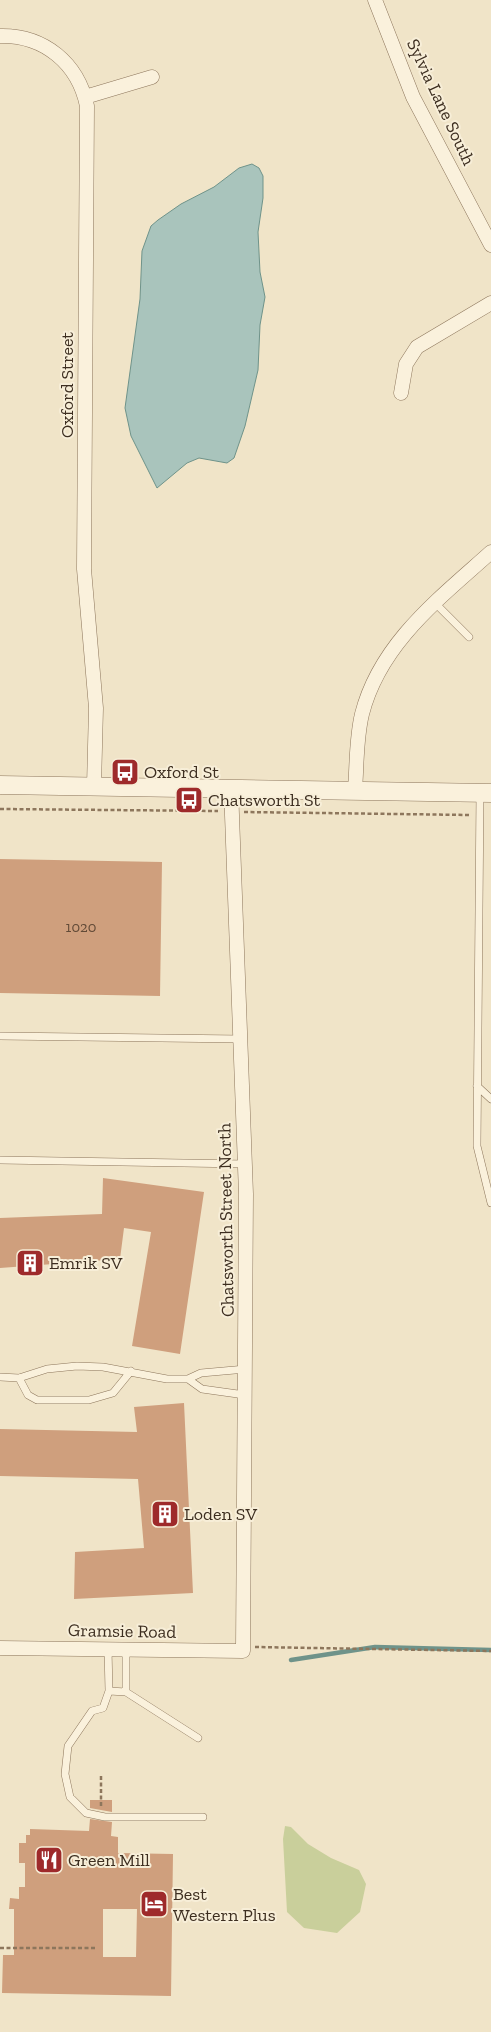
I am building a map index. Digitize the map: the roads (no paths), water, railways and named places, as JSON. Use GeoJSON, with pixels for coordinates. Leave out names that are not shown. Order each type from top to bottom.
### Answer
{"type":"FeatureCollection","features":[{"type":"Feature","properties":{"kind":"street","name":"Sylvia Lane South"},"geometry":{"type":"LineString","coordinates":[[375,0],[413,97],[491,245]]}},
{"type":"Feature","properties":{"kind":"street","name":"Oxford Street"},"geometry":{"type":"LineString","coordinates":[[0,36],[24,38],[44,44],[57,53],[71,68],[85,97],[88,131],[84,569],[96,708],[94,786]]}},
{"type":"Feature","properties":{"kind":"street"},"geometry":{"type":"LineString","coordinates":[[85,97],[152,77]]}},
{"type":"Feature","properties":{"kind":"street"},"geometry":{"type":"LineString","coordinates":[[401,393],[406,364],[414,351],[491,303]]}},
{"type":"Feature","properties":{"kind":"street"},"geometry":{"type":"LineString","coordinates":[[356,790],[358,737],[370,690],[382,665],[412,625],[491,552]]}},
{"type":"Feature","properties":{"kind":"street"},"geometry":{"type":"LineString","coordinates":[[0,785],[485,793]]}},
{"type":"Feature","properties":{"kind":"street","name":"Chatsworth Street North"},"geometry":{"type":"LineString","coordinates":[[231,788],[245,1164],[246,1369],[243,1649]]}},
{"type":"Feature","properties":{"kind":"street","name":"Gramsie Road"},"geometry":{"type":"LineString","coordinates":[[0,1648],[243,1649]]}},
{"type":"Feature","properties":{"kind":"lane"},"geometry":{"type":"LineString","coordinates":[[435,603],[469,637]]}},
{"type":"Feature","properties":{"kind":"lane"},"geometry":{"type":"LineString","coordinates":[[485,793],[480,815],[477,1146],[491,1203]]}},
{"type":"Feature","properties":{"kind":"lane"},"geometry":{"type":"LineString","coordinates":[[0,1036],[241,1039]]}},
{"type":"Feature","properties":{"kind":"lane"},"geometry":{"type":"LineString","coordinates":[[477,1086],[491,1098]]}},
{"type":"Feature","properties":{"kind":"lane"},"geometry":{"type":"LineString","coordinates":[[0,1160],[245,1164]]}},
{"type":"Feature","properties":{"kind":"lane"},"geometry":{"type":"LineString","coordinates":[[0,1377],[19,1378],[47,1369],[77,1366],[131,1371],[159,1378],[188,1379],[201,1373],[246,1369]]}},
{"type":"Feature","properties":{"kind":"lane"},"geometry":{"type":"LineString","coordinates":[[19,1378],[28,1395],[38,1400],[89,1400],[113,1393],[131,1371]]}},
{"type":"Feature","properties":{"kind":"lane"},"geometry":{"type":"LineString","coordinates":[[188,1379],[202,1389],[245,1395]]}},
{"type":"Feature","properties":{"kind":"lane"},"geometry":{"type":"LineString","coordinates":[[108,1649],[108,1691],[103,1708],[92,1711],[68,1746],[64,1774],[70,1797],[86,1813],[101,1816],[203,1817]]}},
{"type":"Feature","properties":{"kind":"lane"},"geometry":{"type":"LineString","coordinates":[[126,1649],[126,1692]]}},
{"type":"Feature","properties":{"kind":"lane"},"geometry":{"type":"LineString","coordinates":[[108,1691],[126,1692],[198,1738]]}},
{"type":"Feature","properties":{"kind":"water"},"geometry":{"type":"Polygon","coordinates":[[[252,164],[259,168],[263,176],[263,198],[258,232],[260,272],[265,297],[260,325],[258,370],[245,426],[234,458],[227,463],[199,458],[187,463],[157,488],[131,436],[125,408],[140,299],[142,251],[151,226],[158,220],[181,204],[214,187],[239,168],[252,164]]]}},
{"type":"Feature","properties":{"kind":"waterway"},"geometry":{"type":"LineString","coordinates":[[291,1660],[375,1647],[491,1650]]}},
{"type":"Feature","properties":{"kind":"place","name":"Oxford St"},"geometry":{"type":"Point","coordinates":[125,772]}},
{"type":"Feature","properties":{"kind":"place","name":"Chatsworth St"},"geometry":{"type":"Point","coordinates":[189,800]}},
{"type":"Feature","properties":{"kind":"place","name":"Emrik SV"},"geometry":{"type":"Point","coordinates":[30,1263]}},
{"type":"Feature","properties":{"kind":"place","name":"Loden SV"},"geometry":{"type":"Point","coordinates":[165,1514]}},
{"type":"Feature","properties":{"kind":"place","name":"Green Mill"},"geometry":{"type":"Point","coordinates":[49,1860]}},
{"type":"Feature","properties":{"kind":"place","name":"Best Western Plus"},"geometry":{"type":"Point","coordinates":[154,1904]}}]}
